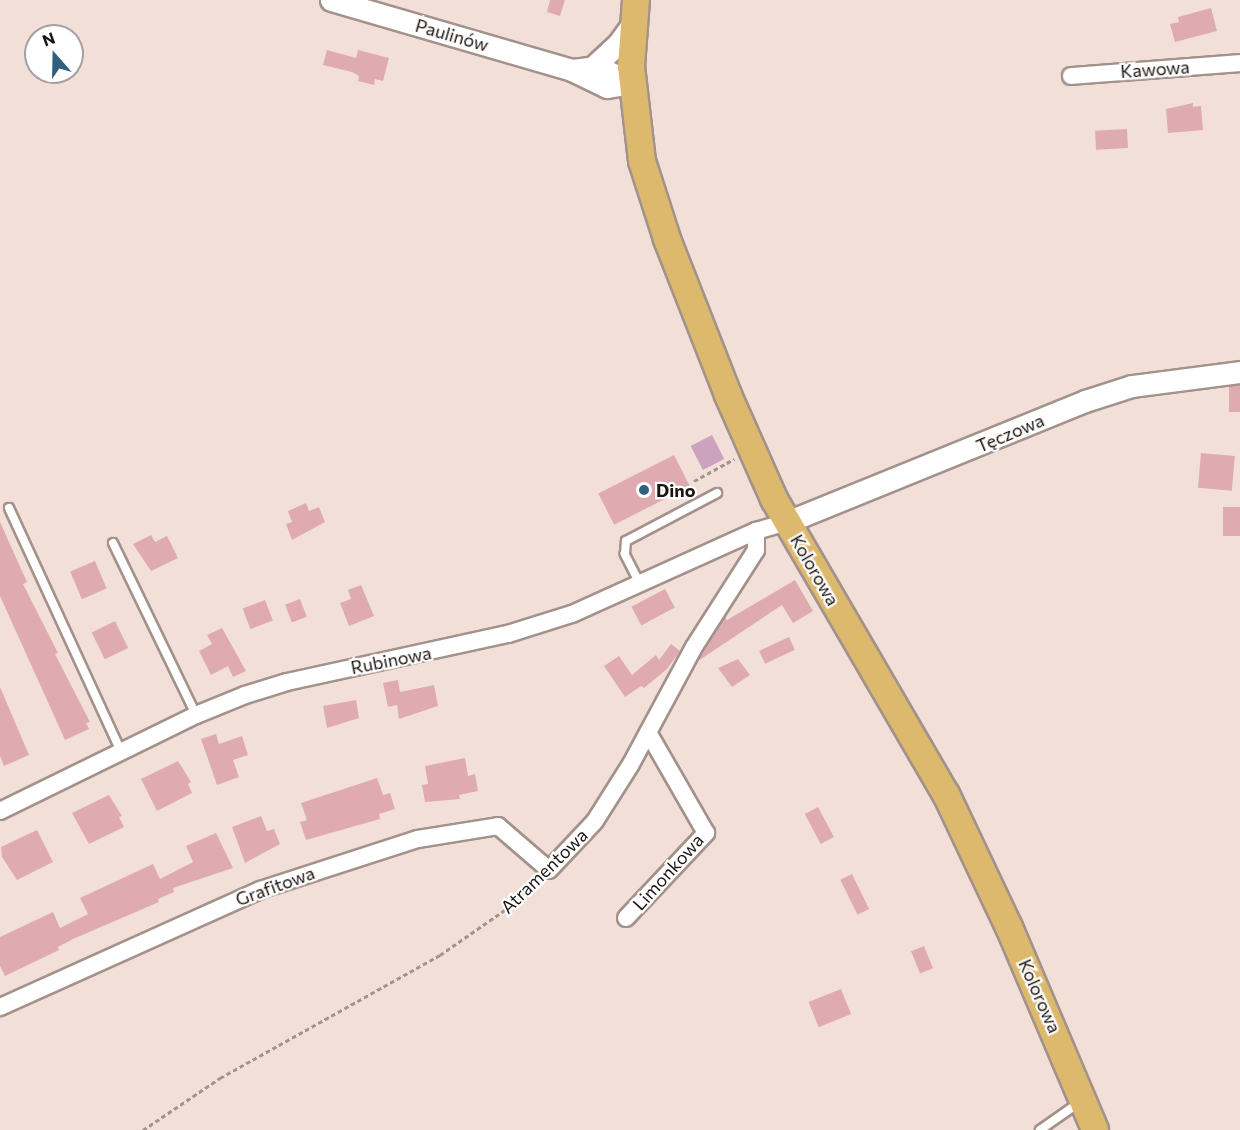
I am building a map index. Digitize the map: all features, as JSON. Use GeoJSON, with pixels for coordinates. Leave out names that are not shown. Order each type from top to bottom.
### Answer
{"type":"FeatureCollection","features":[{"type":"Feature","properties":{"kind":"main road","name":"Kolorowa"},"geometry":{"type":"LineString","coordinates":[[634,12],[632,83],[636,130],[649,186],[751,452],[796,520],[931,767],[1009,927],[1095,1130]]}},
{"type":"Feature","properties":{"kind":"street","name":"Paulinów"},"geometry":{"type":"LineString","coordinates":[[331,0],[582,69],[607,87],[632,83]]}},
{"type":"Feature","properties":{"kind":"street"},"geometry":{"type":"LineString","coordinates":[[582,69],[618,44],[634,12]]}},
{"type":"Feature","properties":{"kind":"street","name":"Kawowa"},"geometry":{"type":"LineString","coordinates":[[1071,76],[1240,63]]}},
{"type":"Feature","properties":{"kind":"street","name":"Tęczowa"},"geometry":{"type":"LineString","coordinates":[[796,520],[1085,401],[1132,386],[1240,372]]}},
{"type":"Feature","properties":{"kind":"street","name":"Rubinowa"},"geometry":{"type":"LineString","coordinates":[[0,811],[196,715],[287,682],[508,634],[572,614],[756,531],[796,520]]}},
{"type":"Feature","properties":{"kind":"street","name":"Atramentowa"},"geometry":{"type":"LineString","coordinates":[[549,870],[595,822],[725,595],[756,550],[756,531]]}},
{"type":"Feature","properties":{"kind":"street","name":"Limonkowa"},"geometry":{"type":"LineString","coordinates":[[626,918],[706,833],[648,732]]}},
{"type":"Feature","properties":{"kind":"street","name":"Grafitowa"},"geometry":{"type":"LineString","coordinates":[[0,1007],[260,890],[428,837],[498,826],[549,870]]}},
{"type":"Feature","properties":{"kind":"lane"},"geometry":{"type":"LineString","coordinates":[[640,584],[625,554],[626,541],[717,493]]}},
{"type":"Feature","properties":{"kind":"lane"},"geometry":{"type":"LineString","coordinates":[[9,508],[121,752]]}},
{"type":"Feature","properties":{"kind":"lane"},"geometry":{"type":"LineString","coordinates":[[113,543],[196,715]]}},
{"type":"Feature","properties":{"kind":"lane"},"geometry":{"type":"LineString","coordinates":[[1040,1130],[1083,1100]]}},
{"type":"Feature","properties":{"kind":"path"},"geometry":{"type":"LineString","coordinates":[[694,481],[741,456]]}},
{"type":"Feature","properties":{"kind":"path","name":"Atramentowa"},"geometry":{"type":"LineString","coordinates":[[143,1130],[220,1078],[440,956],[512,905],[549,870]]}},
{"type":"Feature","properties":{"kind":"shaded area"},"geometry":{"type":"Polygon","coordinates":[[[712,435],[724,459],[703,470],[691,446],[712,435]]]}},
{"type":"Feature","properties":{"kind":"building"},"geometry":{"type":"Polygon","coordinates":[[[550,0],[565,0],[560,16],[547,12],[550,0]]]}},
{"type":"Feature","properties":{"kind":"building"},"geometry":{"type":"Polygon","coordinates":[[[1211,8],[1217,31],[1175,42],[1170,24],[1179,22],[1178,17],[1211,8]]]}},
{"type":"Feature","properties":{"kind":"building"},"geometry":{"type":"Polygon","coordinates":[[[327,50],[356,58],[358,50],[389,58],[383,81],[375,79],[374,85],[358,81],[359,76],[352,72],[323,65],[327,50]]]}},
{"type":"Feature","properties":{"kind":"building"},"geometry":{"type":"Polygon","coordinates":[[[1193,103],[1193,107],[1201,106],[1203,130],[1168,133],[1166,109],[1193,103]]]}},
{"type":"Feature","properties":{"kind":"building"},"geometry":{"type":"Polygon","coordinates":[[[1127,129],[1128,148],[1096,150],[1095,131],[1127,129]]]}},
{"type":"Feature","properties":{"kind":"building"},"geometry":{"type":"Polygon","coordinates":[[[1229,385],[1240,385],[1240,412],[1229,412],[1229,385]]]}},
{"type":"Feature","properties":{"kind":"building"},"geometry":{"type":"Polygon","coordinates":[[[1201,453],[1235,456],[1232,491],[1198,488],[1201,453]]]}},
{"type":"Feature","properties":{"kind":"building","name":"Dino"},"geometry":{"type":"Polygon","coordinates":[[[674,455],[690,486],[614,525],[598,494],[674,455]]]}},
{"type":"Feature","properties":{"kind":"building"},"geometry":{"type":"Polygon","coordinates":[[[306,503],[309,511],[319,507],[325,522],[292,540],[286,524],[292,522],[288,511],[306,503]]]}},
{"type":"Feature","properties":{"kind":"building"},"geometry":{"type":"Polygon","coordinates":[[[1223,507],[1240,507],[1240,536],[1223,536],[1223,507]]]}},
{"type":"Feature","properties":{"kind":"building"},"geometry":{"type":"Polygon","coordinates":[[[0,522],[27,582],[23,584],[90,722],[86,723],[89,729],[65,740],[0,596],[0,522]]]}},
{"type":"Feature","properties":{"kind":"building"},"geometry":{"type":"Polygon","coordinates":[[[151,535],[155,542],[167,536],[178,558],[151,571],[133,544],[151,535]]]}},
{"type":"Feature","properties":{"kind":"building"},"geometry":{"type":"Polygon","coordinates":[[[95,561],[107,589],[82,599],[70,572],[95,561]]]}},
{"type":"Feature","properties":{"kind":"building"},"geometry":{"type":"Polygon","coordinates":[[[795,580],[813,611],[793,623],[782,605],[698,661],[725,617],[727,620],[795,580]]]}},
{"type":"Feature","properties":{"kind":"building"},"geometry":{"type":"Polygon","coordinates":[[[361,585],[374,616],[349,626],[340,603],[351,599],[348,590],[361,585]]]}},
{"type":"Feature","properties":{"kind":"building"},"geometry":{"type":"Polygon","coordinates":[[[665,589],[675,608],[641,625],[631,607],[665,589]]]}},
{"type":"Feature","properties":{"kind":"building"},"geometry":{"type":"Polygon","coordinates":[[[300,599],[307,617],[292,622],[285,605],[300,599]]]}},
{"type":"Feature","properties":{"kind":"building"},"geometry":{"type":"Polygon","coordinates":[[[265,600],[273,621],[250,629],[243,609],[265,600]]]}},
{"type":"Feature","properties":{"kind":"building"},"geometry":{"type":"Polygon","coordinates":[[[115,621],[128,648],[105,659],[92,632],[115,621]]]}},
{"type":"Feature","properties":{"kind":"building"},"geometry":{"type":"Polygon","coordinates":[[[222,628],[246,671],[233,677],[228,666],[211,675],[199,651],[212,644],[207,635],[222,628]]]}},
{"type":"Feature","properties":{"kind":"building"},"geometry":{"type":"Polygon","coordinates":[[[789,637],[795,650],[765,664],[759,651],[789,637]]]}},
{"type":"Feature","properties":{"kind":"building"},"geometry":{"type":"Polygon","coordinates":[[[671,644],[680,651],[667,669],[644,688],[641,686],[625,697],[604,666],[619,656],[632,675],[656,655],[659,660],[671,644]]]}},
{"type":"Feature","properties":{"kind":"building"},"geometry":{"type":"Polygon","coordinates":[[[738,659],[750,675],[732,687],[718,668],[738,659]]]}},
{"type":"Feature","properties":{"kind":"building"},"geometry":{"type":"Polygon","coordinates":[[[398,680],[400,692],[434,685],[438,706],[399,719],[397,705],[388,707],[383,683],[398,680]]]}},
{"type":"Feature","properties":{"kind":"building"},"geometry":{"type":"Polygon","coordinates":[[[0,687],[29,755],[4,766],[0,756],[0,687]]]}},
{"type":"Feature","properties":{"kind":"building"},"geometry":{"type":"Polygon","coordinates":[[[356,700],[359,718],[327,728],[323,706],[356,700]]]}},
{"type":"Feature","properties":{"kind":"building"},"geometry":{"type":"Polygon","coordinates":[[[216,734],[219,744],[242,736],[248,755],[233,760],[239,777],[217,785],[201,739],[216,734]]]}},
{"type":"Feature","properties":{"kind":"building"},"geometry":{"type":"Polygon","coordinates":[[[465,758],[468,776],[475,774],[478,791],[459,795],[460,799],[425,802],[422,785],[428,784],[425,766],[465,758]]]}},
{"type":"Feature","properties":{"kind":"building"},"geometry":{"type":"Polygon","coordinates":[[[178,761],[191,782],[188,784],[192,793],[157,811],[141,779],[178,761]]]}},
{"type":"Feature","properties":{"kind":"building"},"geometry":{"type":"Polygon","coordinates":[[[377,778],[383,795],[390,793],[395,809],[379,814],[380,819],[306,840],[300,822],[307,820],[301,803],[377,778]]]}},
{"type":"Feature","properties":{"kind":"building"},"geometry":{"type":"Polygon","coordinates":[[[109,795],[122,816],[119,817],[124,827],[89,844],[72,813],[109,795]]]}},
{"type":"Feature","properties":{"kind":"building"},"geometry":{"type":"Polygon","coordinates":[[[818,807],[834,837],[821,844],[805,814],[818,807]]]}},
{"type":"Feature","properties":{"kind":"building"},"geometry":{"type":"Polygon","coordinates":[[[261,816],[267,831],[274,829],[280,844],[245,863],[232,827],[261,816]]]}},
{"type":"Feature","properties":{"kind":"building"},"geometry":{"type":"Polygon","coordinates":[[[37,830],[53,862],[17,880],[2,857],[1,847],[37,830]]]}},
{"type":"Feature","properties":{"kind":"building"},"geometry":{"type":"Polygon","coordinates":[[[216,833],[233,868],[173,888],[174,892],[158,899],[159,902],[73,939],[58,947],[59,950],[5,976],[0,966],[0,937],[53,912],[60,928],[88,914],[80,898],[153,864],[160,879],[193,862],[186,846],[216,833]]]}},
{"type":"Feature","properties":{"kind":"building"},"geometry":{"type":"Polygon","coordinates":[[[852,874],[869,909],[857,915],[840,880],[852,874]]]}},
{"type":"Feature","properties":{"kind":"building"},"geometry":{"type":"Polygon","coordinates":[[[924,946],[933,968],[920,973],[911,951],[924,946]]]}},
{"type":"Feature","properties":{"kind":"building"},"geometry":{"type":"Polygon","coordinates":[[[841,989],[851,1014],[819,1027],[809,1002],[841,989]]]}},
{"type":"Feature","properties":{"kind":"place","name":"Dino"},"geometry":{"type":"Point","coordinates":[644,490]}}]}
